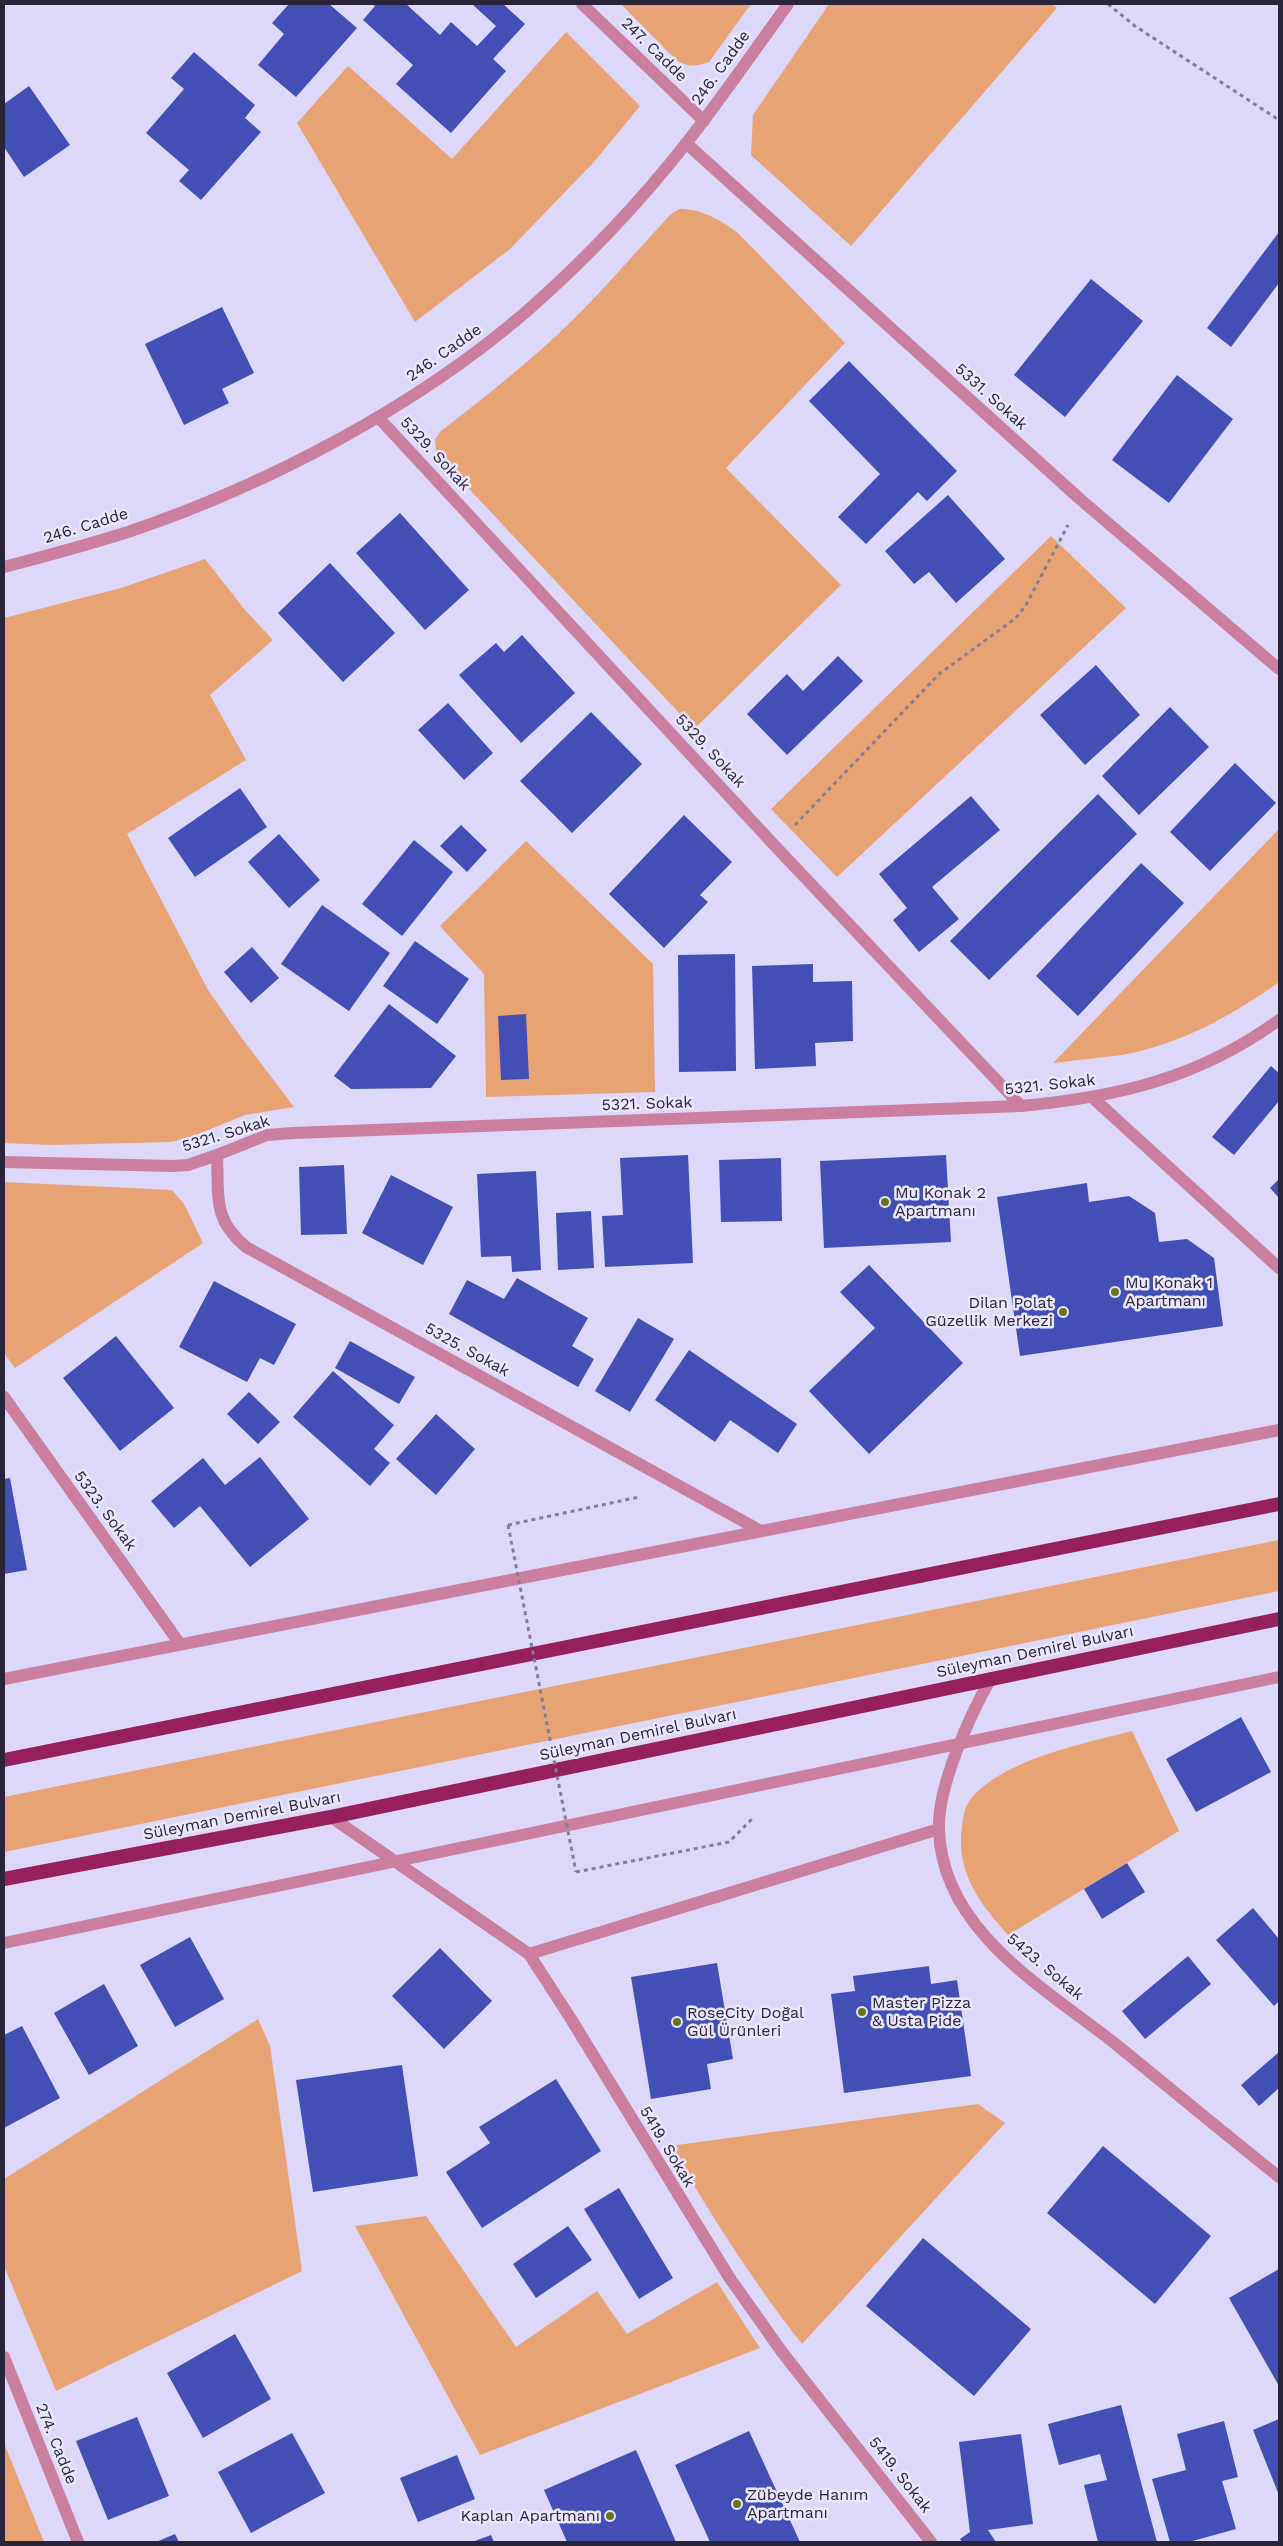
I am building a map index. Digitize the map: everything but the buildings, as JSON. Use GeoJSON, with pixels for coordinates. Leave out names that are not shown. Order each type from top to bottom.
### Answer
{"type":"FeatureCollection","features":[{"type":"Feature","properties":{"kind":"highway"},"geometry":{"type":"LineString","coordinates":[[4,1760],[1279,1504]]}},
{"type":"Feature","properties":{"kind":"highway","name":"Süleyman Demirel Bulvarı"},"geometry":{"type":"LineString","coordinates":[[4,1879],[331,1817],[1279,1619]]}},
{"type":"Feature","properties":{"kind":"street","name":"247. Cadde"},"geometry":{"type":"LineString","coordinates":[[582,4],[704,121]]}},
{"type":"Feature","properties":{"kind":"street","name":"246. Cadde"},"geometry":{"type":"LineString","coordinates":[[4,567],[73,549],[182,511],[244,486],[378,417],[459,364],[528,310],[590,250],[704,121],[788,4]]}},
{"type":"Feature","properties":{"kind":"street","name":"5331. Sokak"},"geometry":{"type":"LineString","coordinates":[[686,143],[1081,500],[1279,669]]}},
{"type":"Feature","properties":{"kind":"street","name":"5329. Sokak"},"geometry":{"type":"LineString","coordinates":[[378,417],[1020,1106]]}},
{"type":"Feature","properties":{"kind":"street","name":"5321. Sokak"},"geometry":{"type":"LineString","coordinates":[[4,1162],[173,1166],[188,1165],[267,1135],[293,1133],[1020,1106],[1093,1098],[1136,1089],[1185,1072],[1230,1051],[1279,1020]]}},
{"type":"Feature","properties":{"kind":"street"},"geometry":{"type":"LineString","coordinates":[[1093,1098],[1279,1268]]}},
{"type":"Feature","properties":{"kind":"street","name":"5325. Sokak"},"geometry":{"type":"LineString","coordinates":[[218,1155],[221,1213],[225,1226],[246,1247],[761,1531]]}},
{"type":"Feature","properties":{"kind":"street","name":"5323. Sokak"},"geometry":{"type":"LineString","coordinates":[[4,1397],[180,1644]]}},
{"type":"Feature","properties":{"kind":"street"},"geometry":{"type":"LineString","coordinates":[[4,1678],[1279,1430]]}},
{"type":"Feature","properties":{"kind":"street"},"geometry":{"type":"LineString","coordinates":[[4,1943],[1279,1677]]}},
{"type":"Feature","properties":{"kind":"street","name":"5423. Sokak"},"geometry":{"type":"LineString","coordinates":[[991,1678],[972,1711],[950,1773],[939,1829],[943,1858],[952,1887],[976,1925],[1001,1953],[1027,1976],[1279,2177]]}},
{"type":"Feature","properties":{"kind":"street","name":"5419. Sokak"},"geometry":{"type":"LineString","coordinates":[[331,1817],[529,1954],[572,2019],[729,2277],[782,2352],[931,2542]]}},
{"type":"Feature","properties":{"kind":"street"},"geometry":{"type":"LineString","coordinates":[[529,1954],[939,1829]]}},
{"type":"Feature","properties":{"kind":"street","name":"274. Cadde"},"geometry":{"type":"LineString","coordinates":[[4,2357],[78,2542]]}},
{"type":"Feature","properties":{"kind":"path"},"geometry":{"type":"LineString","coordinates":[[1108,4],[1135,26],[1279,120]]}},
{"type":"Feature","properties":{"kind":"path"},"geometry":{"type":"LineString","coordinates":[[776,846],[940,674],[1016,618],[1026,605],[1081,500]]}},
{"type":"Feature","properties":{"kind":"path"},"geometry":{"type":"LineString","coordinates":[[642,1497],[508,1524],[576,1872],[729,1842],[760,1811]]}},
{"type":"Feature","properties":{"kind":"shaded area"},"geometry":{"type":"Polygon","coordinates":[[[621,4],[751,4],[709,62],[692,66],[676,60],[621,4]]]}},
{"type":"Feature","properties":{"kind":"shaded area"},"geometry":{"type":"Polygon","coordinates":[[[829,4],[1052,4],[1057,8],[851,246],[751,155],[753,115],[829,4]]]}},
{"type":"Feature","properties":{"kind":"shaded area"},"geometry":{"type":"Polygon","coordinates":[[[566,32],[640,106],[594,162],[510,249],[415,322],[297,123],[348,66],[452,159],[566,32]]]}},
{"type":"Feature","properties":{"kind":"shaded area"},"geometry":{"type":"Polygon","coordinates":[[[679,209],[703,213],[724,223],[738,233],[845,343],[726,468],[841,585],[694,729],[443,461],[436,450],[435,439],[441,431],[499,385],[570,323],[670,215],[679,209]]]}},
{"type":"Feature","properties":{"kind":"shaded area"},"geometry":{"type":"Polygon","coordinates":[[[1051,536],[1126,608],[837,877],[771,809],[1051,536]]]}},
{"type":"Feature","properties":{"kind":"shaded area"},"geometry":{"type":"Polygon","coordinates":[[[205,559],[245,610],[273,640],[210,695],[246,760],[127,834],[208,990],[294,1107],[245,1115],[191,1137],[171,1142],[51,1145],[4,1143],[4,618],[121,588],[205,559]]]}},
{"type":"Feature","properties":{"kind":"shaded area"},"geometry":{"type":"Polygon","coordinates":[[[1279,829],[1279,982],[1224,1017],[1164,1044],[1122,1055],[1053,1063],[1279,829]]]}},
{"type":"Feature","properties":{"kind":"shaded area"},"geometry":{"type":"Polygon","coordinates":[[[526,841],[653,964],[655,1092],[486,1097],[484,974],[440,926],[526,841]]]}},
{"type":"Feature","properties":{"kind":"shaded area"},"geometry":{"type":"Polygon","coordinates":[[[4,1182],[172,1190],[184,1204],[203,1243],[15,1368],[4,1353],[4,1182]]]}},
{"type":"Feature","properties":{"kind":"shaded area"},"geometry":{"type":"Polygon","coordinates":[[[1279,1540],[1279,1591],[4,1852],[4,1797],[1279,1540]]]}},
{"type":"Feature","properties":{"kind":"shaded area"},"geometry":{"type":"Polygon","coordinates":[[[1132,1731],[1179,1831],[1008,1935],[981,1902],[968,1878],[964,1865],[961,1851],[961,1836],[963,1817],[968,1803],[984,1786],[1002,1774],[1023,1764],[1068,1748],[1132,1731]]]}},
{"type":"Feature","properties":{"kind":"shaded area"},"geometry":{"type":"Polygon","coordinates":[[[258,2019],[270,2046],[302,2271],[56,2391],[4,2266],[4,2179],[258,2019]]]}},
{"type":"Feature","properties":{"kind":"shaded area"},"geometry":{"type":"Polygon","coordinates":[[[978,2104],[1005,2123],[802,2344],[749,2272],[670,2146],[978,2104]]]}},
{"type":"Feature","properties":{"kind":"shaded area"},"geometry":{"type":"Polygon","coordinates":[[[426,2216],[516,2347],[597,2291],[627,2334],[717,2282],[760,2348],[480,2455],[355,2226],[426,2216]]]}},
{"type":"Feature","properties":{"kind":"shaded area"},"geometry":{"type":"Polygon","coordinates":[[[4,2443],[44,2542],[4,2542],[4,2443]]]}},
{"type":"Feature","properties":{"kind":"place","name":"Mu Konak 2 Apartmanı"},"geometry":{"type":"Point","coordinates":[885,1202]}},
{"type":"Feature","properties":{"kind":"place","name":"Mu Konak 1 Apartmanı"},"geometry":{"type":"Point","coordinates":[1115,1292]}},
{"type":"Feature","properties":{"kind":"place","name":"Dilan Polat Güzellik Merkezi"},"geometry":{"type":"Point","coordinates":[1063,1312]}},
{"type":"Feature","properties":{"kind":"place","name":"Master Pizza & Usta Pide"},"geometry":{"type":"Point","coordinates":[862,2012]}},
{"type":"Feature","properties":{"kind":"place","name":"RoseCity Doğal Gül Ürünleri"},"geometry":{"type":"Point","coordinates":[677,2022]}},
{"type":"Feature","properties":{"kind":"place","name":"Zübeyde Hanım Apartmanı"},"geometry":{"type":"Point","coordinates":[737,2504]}},
{"type":"Feature","properties":{"kind":"place","name":"Kaplan Apartmanı"},"geometry":{"type":"Point","coordinates":[610,2516]}}]}
